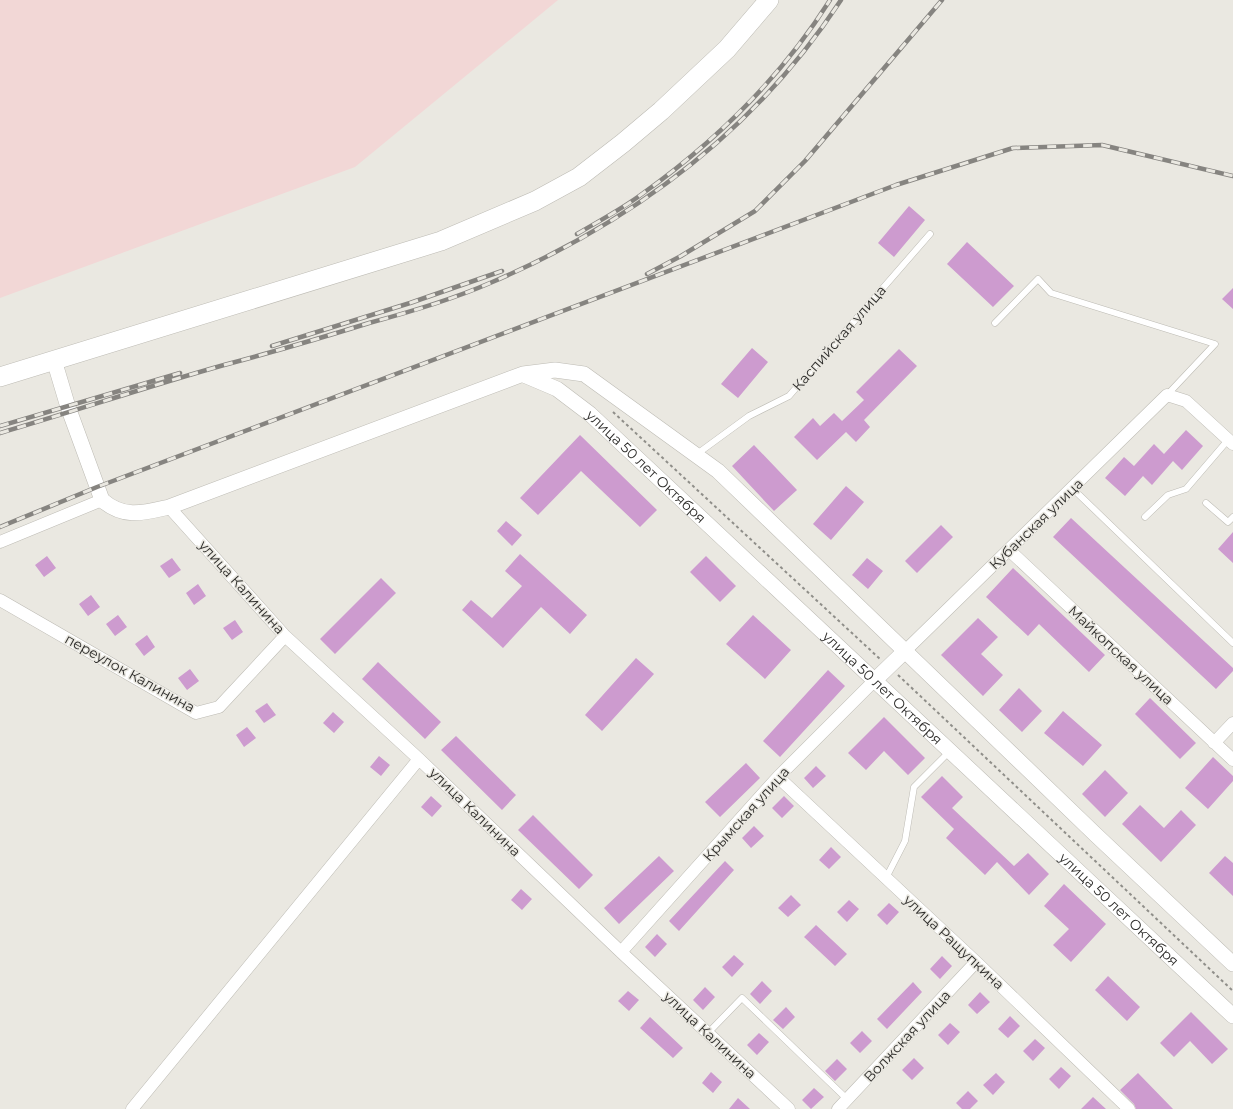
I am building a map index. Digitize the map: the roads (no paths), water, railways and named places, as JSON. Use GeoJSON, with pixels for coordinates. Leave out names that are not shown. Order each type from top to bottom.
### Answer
{"type":"FeatureCollection","features":[{"type":"Feature","properties":{"kind":"main road"},"geometry":{"type":"LineString","coordinates":[[0,378],[441,241],[535,201],[579,177],[623,144],[661,111],[727,49],[769,0]]}},
{"type":"Feature","properties":{"kind":"street"},"geometry":{"type":"LineString","coordinates":[[54,360],[68,407],[102,500],[112,509],[126,513],[145,513],[169,507],[523,374],[555,370],[584,374],[697,454],[718,471],[904,652],[1233,964]]}},
{"type":"Feature","properties":{"kind":"street","name":"улица 50 лет Октября"},"geometry":{"type":"LineString","coordinates":[[523,374],[557,389],[590,414],[1233,1016]]}},
{"type":"Feature","properties":{"kind":"street"},"geometry":{"type":"LineString","coordinates":[[1167,395],[1186,401],[1231,442]]}},
{"type":"Feature","properties":{"kind":"street","name":"Кубанская улица"},"geometry":{"type":"LineString","coordinates":[[904,652],[1167,395]]}},
{"type":"Feature","properties":{"kind":"street"},"geometry":{"type":"LineString","coordinates":[[0,542],[102,500]]}},
{"type":"Feature","properties":{"kind":"street","name":"улица Калинина"},"geometry":{"type":"LineString","coordinates":[[169,507],[285,636],[419,759],[621,952],[790,1109]]}},
{"type":"Feature","properties":{"kind":"street","name":"Майкопская улица"},"geometry":{"type":"LineString","coordinates":[[1009,550],[1233,760]]}},
{"type":"Feature","properties":{"kind":"street","name":"переулок Калинина"},"geometry":{"type":"LineString","coordinates":[[0,600],[196,713],[219,707],[285,636]]}},
{"type":"Feature","properties":{"kind":"street"},"geometry":{"type":"LineString","coordinates":[[875,680],[904,652]]}},
{"type":"Feature","properties":{"kind":"street","name":"Крымская улица"},"geometry":{"type":"LineString","coordinates":[[621,952],[778,777],[875,680]]}},
{"type":"Feature","properties":{"kind":"street"},"geometry":{"type":"LineString","coordinates":[[1214,743],[1233,723]]}},
{"type":"Feature","properties":{"kind":"street"},"geometry":{"type":"LineString","coordinates":[[132,1109],[419,759]]}},
{"type":"Feature","properties":{"kind":"street","name":"улица Ращупкина"},"geometry":{"type":"LineString","coordinates":[[778,777],[976,962],[1129,1109]]}},
{"type":"Feature","properties":{"kind":"street","name":"Волжская улица"},"geometry":{"type":"LineString","coordinates":[[838,1109],[976,962]]}},
{"type":"Feature","properties":{"kind":"lane","name":"Каспийская улица"},"geometry":{"type":"LineString","coordinates":[[697,454],[749,416],[789,396],[930,234]]}},
{"type":"Feature","properties":{"kind":"lane"},"geometry":{"type":"LineString","coordinates":[[995,323],[1038,279],[1051,292],[1215,344],[1167,395]]}},
{"type":"Feature","properties":{"kind":"lane"},"geometry":{"type":"LineString","coordinates":[[1145,517],[1168,495],[1186,489],[1231,442]]}},
{"type":"Feature","properties":{"kind":"lane"},"geometry":{"type":"LineString","coordinates":[[1072,488],[1233,642]]}},
{"type":"Feature","properties":{"kind":"lane"},"geometry":{"type":"LineString","coordinates":[[1206,503],[1228,522],[1233,517]]}},
{"type":"Feature","properties":{"kind":"lane"},"geometry":{"type":"LineString","coordinates":[[886,878],[905,841],[914,787],[950,751]]}},
{"type":"Feature","properties":{"kind":"lane"},"geometry":{"type":"LineString","coordinates":[[708,1033],[742,998],[847,1099]]}},
{"type":"Feature","properties":{"kind":"railway"},"geometry":{"type":"LineString","coordinates":[[577,234],[642,194],[669,174],[721,130],[769,81],[791,55],[830,0]]}},
{"type":"Feature","properties":{"kind":"railway"},"geometry":{"type":"LineString","coordinates":[[0,433],[196,373],[297,345],[430,305],[490,283],[543,259],[593,231],[641,201],[687,168],[730,131],[770,91],[807,47],[841,0]]}},
{"type":"Feature","properties":{"kind":"railway"},"geometry":{"type":"LineString","coordinates":[[647,274],[681,256],[755,211],[805,161],[942,0]]}},
{"type":"Feature","properties":{"kind":"railway"},"geometry":{"type":"LineString","coordinates":[[0,527],[97,487],[896,185],[1013,148],[1102,145],[1233,176]]}},
{"type":"Feature","properties":{"kind":"railway"},"geometry":{"type":"LineString","coordinates":[[272,346],[410,303],[502,271]]}},
{"type":"Feature","properties":{"kind":"railway"},"geometry":{"type":"LineString","coordinates":[[0,426],[180,373]]}}]}
